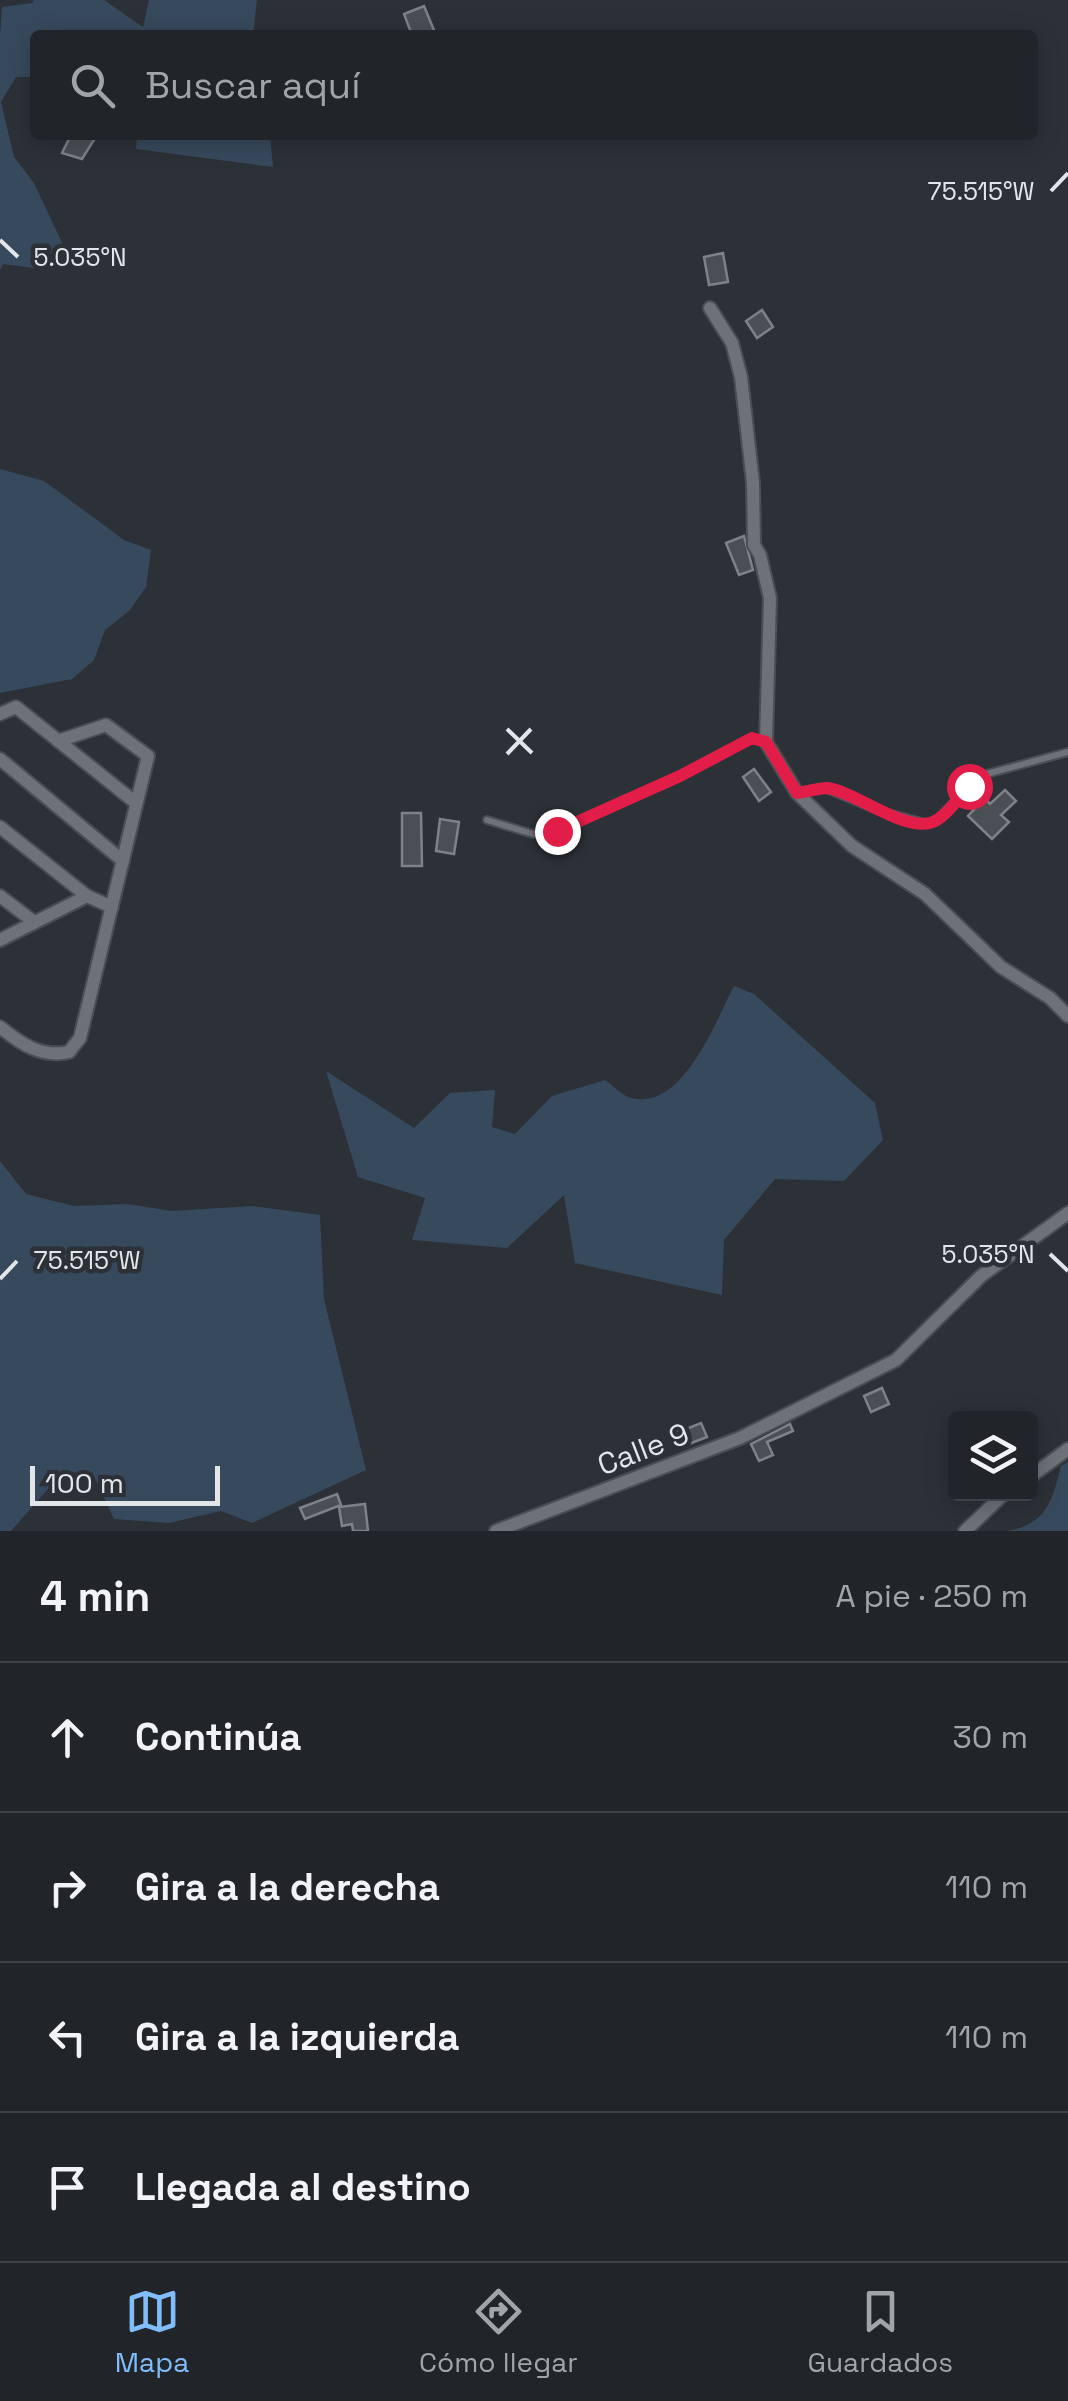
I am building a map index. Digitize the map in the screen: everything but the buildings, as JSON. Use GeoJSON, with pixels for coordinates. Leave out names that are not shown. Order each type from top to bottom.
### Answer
{"type":"FeatureCollection","features":[{"type":"Feature","properties":{"kind":"street"},"geometry":{"type":"LineString","coordinates":[[710,308],[732,343],[740,377],[754,483],[754,545],[770,598],[766,742],[797,793],[852,846],[925,894],[1000,967],[1050,998],[1068,1016]]}},
{"type":"Feature","properties":{"kind":"street"},"geometry":{"type":"LineString","coordinates":[[0,714],[16,707],[136,803]]}},
{"type":"Feature","properties":{"kind":"street"},"geometry":{"type":"LineString","coordinates":[[0,1027],[21,1044],[45,1054],[69,1052],[80,1038],[148,756],[106,724],[58,741]]}},
{"type":"Feature","properties":{"kind":"street"},"geometry":{"type":"LineString","coordinates":[[0,758],[123,861]]}},
{"type":"Feature","properties":{"kind":"street"},"geometry":{"type":"LineString","coordinates":[[0,827],[87,896],[112,906]]}},
{"type":"Feature","properties":{"kind":"street"},"geometry":{"type":"LineString","coordinates":[[0,896],[34,922]]}},
{"type":"Feature","properties":{"kind":"street"},"geometry":{"type":"LineString","coordinates":[[0,940],[87,896]]}},
{"type":"Feature","properties":{"kind":"street","name":"Calle 9"},"geometry":{"type":"LineString","coordinates":[[496,1531],[740,1438],[896,1360],[981,1276],[1068,1213]]}},
{"type":"Feature","properties":{"kind":"street"},"geometry":{"type":"LineString","coordinates":[[1038,1471],[1068,1449]]}},
{"type":"Feature","properties":{"kind":"street"},"geometry":{"type":"LineString","coordinates":[[965,1531],[997,1501]]}},
{"type":"Feature","properties":{"kind":"lane"},"geometry":{"type":"LineString","coordinates":[[486,820],[534,834],[557,831],[680,776],[752,738],[766,742]]}},
{"type":"Feature","properties":{"kind":"lane"},"geometry":{"type":"LineString","coordinates":[[797,793],[824,788],[877,810],[929,824],[979,776],[1068,752]]}},
{"type":"Feature","properties":{"kind":"shaded area"},"geometry":{"type":"Polygon","coordinates":[[[104,0],[143,27],[149,0],[257,0],[254,30],[30,30],[30,77],[16,77],[1,102],[14,157],[34,183],[65,249],[41,269],[3,264],[0,270],[0,35],[2,7],[104,0]]]}},
{"type":"Feature","properties":{"kind":"shaded area"},"geometry":{"type":"Polygon","coordinates":[[[137,140],[270,140],[273,167],[136,149],[137,140]]]}},
{"type":"Feature","properties":{"kind":"shaded area"},"geometry":{"type":"Polygon","coordinates":[[[0,469],[44,481],[124,540],[151,550],[146,587],[129,611],[105,630],[94,660],[72,679],[0,693],[0,469]]]}},
{"type":"Feature","properties":{"kind":"shaded area"},"geometry":{"type":"Polygon","coordinates":[[[734,986],[754,994],[875,1103],[883,1140],[844,1181],[775,1179],[724,1240],[722,1295],[575,1263],[564,1195],[507,1248],[412,1240],[425,1198],[358,1177],[326,1071],[414,1128],[450,1093],[495,1090],[492,1127],[515,1134],[552,1096],[605,1080],[631,1098],[650,1098],[666,1091],[695,1060],[734,986]]]}},
{"type":"Feature","properties":{"kind":"shaded area"},"geometry":{"type":"Polygon","coordinates":[[[0,1161],[26,1194],[74,1206],[127,1204],[172,1211],[252,1206],[320,1215],[324,1299],[366,1470],[252,1523],[221,1511],[169,1523],[114,1519],[92,1472],[62,1473],[11,1531],[0,1531],[0,1161]]]}},
{"type":"Feature","properties":{"kind":"shaded area"},"geometry":{"type":"Polygon","coordinates":[[[1068,1462],[1068,1531],[1006,1531],[1039,1517],[1050,1501],[1061,1466],[1068,1462]]]}},
{"type":"Feature","properties":{"kind":"route"},"geometry":{"type":"LineString","coordinates":[[557,831],[680,776],[752,738],[766,742],[797,793],[831,789],[877,810],[919,822],[929,824],[938,819],[969,786]]}}]}
